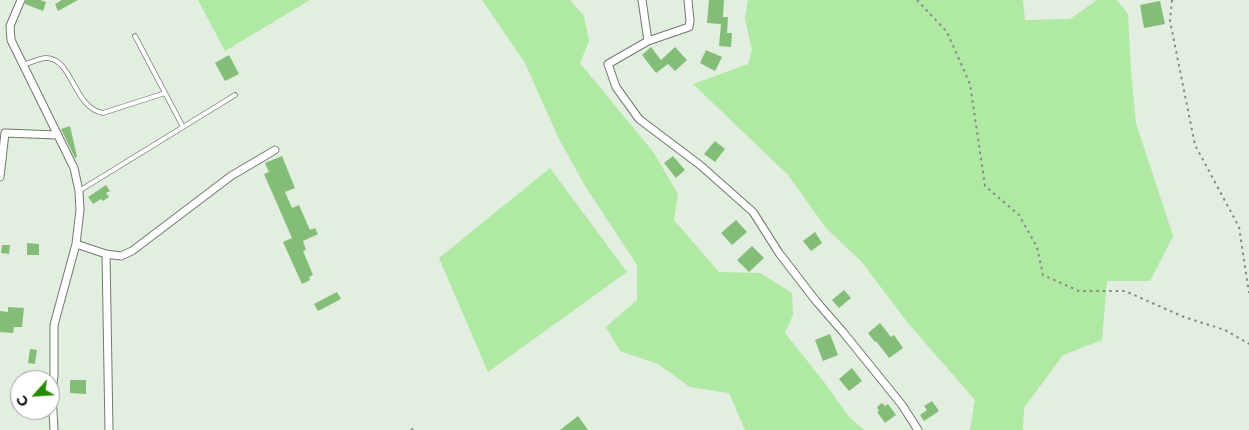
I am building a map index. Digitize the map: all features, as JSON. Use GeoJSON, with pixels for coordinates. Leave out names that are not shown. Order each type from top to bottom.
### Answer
{"type":"FeatureCollection","features":[{"type":"Feature","properties":{"kind":"street"},"geometry":{"type":"LineString","coordinates":[[21,0],[10,26],[11,40],[74,168],[79,191],[80,210],[76,244],[54,325],[54,376],[52,392],[54,430]]}},
{"type":"Feature","properties":{"kind":"street"},"geometry":{"type":"LineString","coordinates":[[642,0],[648,41]]}},
{"type":"Feature","properties":{"kind":"street"},"geometry":{"type":"LineString","coordinates":[[688,0],[689,27],[648,41],[608,64],[616,87],[639,119],[700,165],[753,212],[779,254],[902,405],[918,430]]}},
{"type":"Feature","properties":{"kind":"street"},"geometry":{"type":"LineString","coordinates":[[0,177],[3,132],[57,135]]}},
{"type":"Feature","properties":{"kind":"street"},"geometry":{"type":"LineString","coordinates":[[76,244],[106,254],[121,256],[132,252],[230,176],[275,150]]}},
{"type":"Feature","properties":{"kind":"street"},"geometry":{"type":"LineString","coordinates":[[106,254],[109,430]]}},
{"type":"Feature","properties":{"kind":"lane"},"geometry":{"type":"LineString","coordinates":[[135,36],[183,127]]}},
{"type":"Feature","properties":{"kind":"lane"},"geometry":{"type":"LineString","coordinates":[[23,65],[46,58],[57,62],[66,72],[80,98],[94,112],[102,113],[165,93]]}},
{"type":"Feature","properties":{"kind":"lane"},"geometry":{"type":"LineString","coordinates":[[79,191],[235,95]]}},
{"type":"Feature","properties":{"kind":"path"},"geometry":{"type":"LineString","coordinates":[[917,0],[947,32],[970,84],[985,186],[1019,215],[1037,247],[1043,275],[1079,291],[1125,291],[1184,317],[1224,330],[1249,344]]}},
{"type":"Feature","properties":{"kind":"path"},"geometry":{"type":"LineString","coordinates":[[1172,0],[1170,21],[1195,145],[1239,227],[1249,293]]}},
{"type":"Feature","properties":{"kind":"path"},"geometry":{"type":"LineString","coordinates":[[411,430],[416,426]]}},
{"type":"Feature","properties":{"kind":"green space"},"geometry":{"type":"Polygon","coordinates":[[[198,0],[310,0],[225,51],[198,0]]]}},
{"type":"Feature","properties":{"kind":"green space"},"geometry":{"type":"Polygon","coordinates":[[[482,0],[570,0],[584,16],[589,41],[580,63],[654,153],[678,194],[674,220],[719,272],[760,273],[792,293],[793,315],[785,333],[850,418],[864,430],[745,430],[729,393],[690,387],[658,364],[620,351],[606,327],[637,300],[637,265],[585,186],[558,137],[525,63],[482,0]]]}},
{"type":"Feature","properties":{"kind":"green space"},"geometry":{"type":"Polygon","coordinates":[[[748,0],[1023,0],[1025,20],[1070,19],[1097,0],[1117,0],[1128,14],[1136,123],[1173,236],[1150,281],[1107,281],[1102,340],[1063,355],[1024,408],[1023,430],[970,430],[975,400],[908,323],[861,261],[826,228],[788,175],[693,84],[748,64],[752,50],[745,19],[748,0]]]}},
{"type":"Feature","properties":{"kind":"green space"},"geometry":{"type":"Polygon","coordinates":[[[550,168],[627,272],[488,372],[439,258],[550,168]]]}},
{"type":"Feature","properties":{"kind":"building"},"geometry":{"type":"Polygon","coordinates":[[[26,0],[46,2],[43,11],[25,4],[26,0]]]}},
{"type":"Feature","properties":{"kind":"building"},"geometry":{"type":"Polygon","coordinates":[[[62,0],[78,0],[58,11],[55,4],[62,0]]]}},
{"type":"Feature","properties":{"kind":"building"},"geometry":{"type":"Polygon","coordinates":[[[709,0],[724,0],[723,17],[728,17],[727,33],[732,33],[731,47],[719,46],[721,24],[707,23],[709,0]]]}},
{"type":"Feature","properties":{"kind":"building"},"geometry":{"type":"Polygon","coordinates":[[[1160,1],[1165,24],[1144,28],[1140,5],[1160,1]]]}},
{"type":"Feature","properties":{"kind":"building"},"geometry":{"type":"Polygon","coordinates":[[[651,47],[661,60],[675,47],[687,60],[675,71],[668,64],[656,73],[642,55],[651,47]]]}},
{"type":"Feature","properties":{"kind":"building"},"geometry":{"type":"Polygon","coordinates":[[[706,50],[722,57],[715,71],[700,63],[706,50]]]}},
{"type":"Feature","properties":{"kind":"building"},"geometry":{"type":"Polygon","coordinates":[[[229,55],[239,74],[225,81],[215,63],[229,55]]]}},
{"type":"Feature","properties":{"kind":"building"},"geometry":{"type":"Polygon","coordinates":[[[70,126],[77,157],[75,158],[61,129],[70,126]]]}},
{"type":"Feature","properties":{"kind":"building"},"geometry":{"type":"Polygon","coordinates":[[[715,141],[725,149],[715,162],[704,154],[715,141]]]}},
{"type":"Feature","properties":{"kind":"building"},"geometry":{"type":"Polygon","coordinates":[[[282,156],[295,188],[285,192],[292,208],[299,205],[310,230],[315,228],[318,234],[303,241],[306,250],[303,251],[313,275],[309,277],[310,280],[302,284],[283,242],[292,238],[264,174],[269,172],[265,163],[282,156]]]}},
{"type":"Feature","properties":{"kind":"building"},"geometry":{"type":"Polygon","coordinates":[[[673,156],[685,170],[676,178],[664,163],[673,156]]]}},
{"type":"Feature","properties":{"kind":"building"},"geometry":{"type":"Polygon","coordinates":[[[106,185],[110,191],[106,193],[109,197],[93,204],[88,197],[106,185]]]}},
{"type":"Feature","properties":{"kind":"building"},"geometry":{"type":"Polygon","coordinates":[[[736,220],[747,232],[732,245],[721,233],[736,220]]]}},
{"type":"Feature","properties":{"kind":"building"},"geometry":{"type":"Polygon","coordinates":[[[815,232],[822,243],[811,251],[803,241],[815,232]]]}},
{"type":"Feature","properties":{"kind":"building"},"geometry":{"type":"Polygon","coordinates":[[[27,243],[39,244],[39,255],[27,255],[27,243]]]}},
{"type":"Feature","properties":{"kind":"building"},"geometry":{"type":"Polygon","coordinates":[[[2,245],[10,245],[9,254],[1,253],[2,245]]]}},
{"type":"Feature","properties":{"kind":"building"},"geometry":{"type":"Polygon","coordinates":[[[752,246],[764,258],[749,272],[737,260],[752,246]]]}},
{"type":"Feature","properties":{"kind":"building"},"geometry":{"type":"Polygon","coordinates":[[[844,290],[851,298],[839,308],[832,300],[844,290]]]}},
{"type":"Feature","properties":{"kind":"building"},"geometry":{"type":"Polygon","coordinates":[[[337,292],[341,299],[318,311],[314,304],[337,292]]]}},
{"type":"Feature","properties":{"kind":"building"},"geometry":{"type":"Polygon","coordinates":[[[8,307],[24,308],[22,327],[14,327],[13,333],[0,332],[0,311],[8,312],[8,307]]]}},
{"type":"Feature","properties":{"kind":"building"},"geometry":{"type":"Polygon","coordinates":[[[880,323],[891,337],[894,335],[903,348],[889,358],[868,333],[880,323]]]}},
{"type":"Feature","properties":{"kind":"building"},"geometry":{"type":"Polygon","coordinates":[[[830,334],[838,355],[823,361],[815,340],[830,334]]]}},
{"type":"Feature","properties":{"kind":"building"},"geometry":{"type":"Polygon","coordinates":[[[30,349],[37,350],[35,364],[28,363],[30,349]]]}},
{"type":"Feature","properties":{"kind":"building"},"geometry":{"type":"Polygon","coordinates":[[[852,368],[862,381],[849,391],[839,379],[852,368]]]}},
{"type":"Feature","properties":{"kind":"building"},"geometry":{"type":"Polygon","coordinates":[[[70,380],[86,380],[86,394],[70,393],[70,380]]]}},
{"type":"Feature","properties":{"kind":"building"},"geometry":{"type":"Polygon","coordinates":[[[932,401],[939,411],[924,421],[920,415],[927,410],[924,406],[932,401]]]}},
{"type":"Feature","properties":{"kind":"building"},"geometry":{"type":"Polygon","coordinates":[[[882,403],[885,406],[888,404],[896,415],[885,423],[877,412],[879,411],[877,407],[882,403]]]}},
{"type":"Feature","properties":{"kind":"building"},"geometry":{"type":"Polygon","coordinates":[[[578,416],[588,430],[560,430],[578,416]]]}}]}
